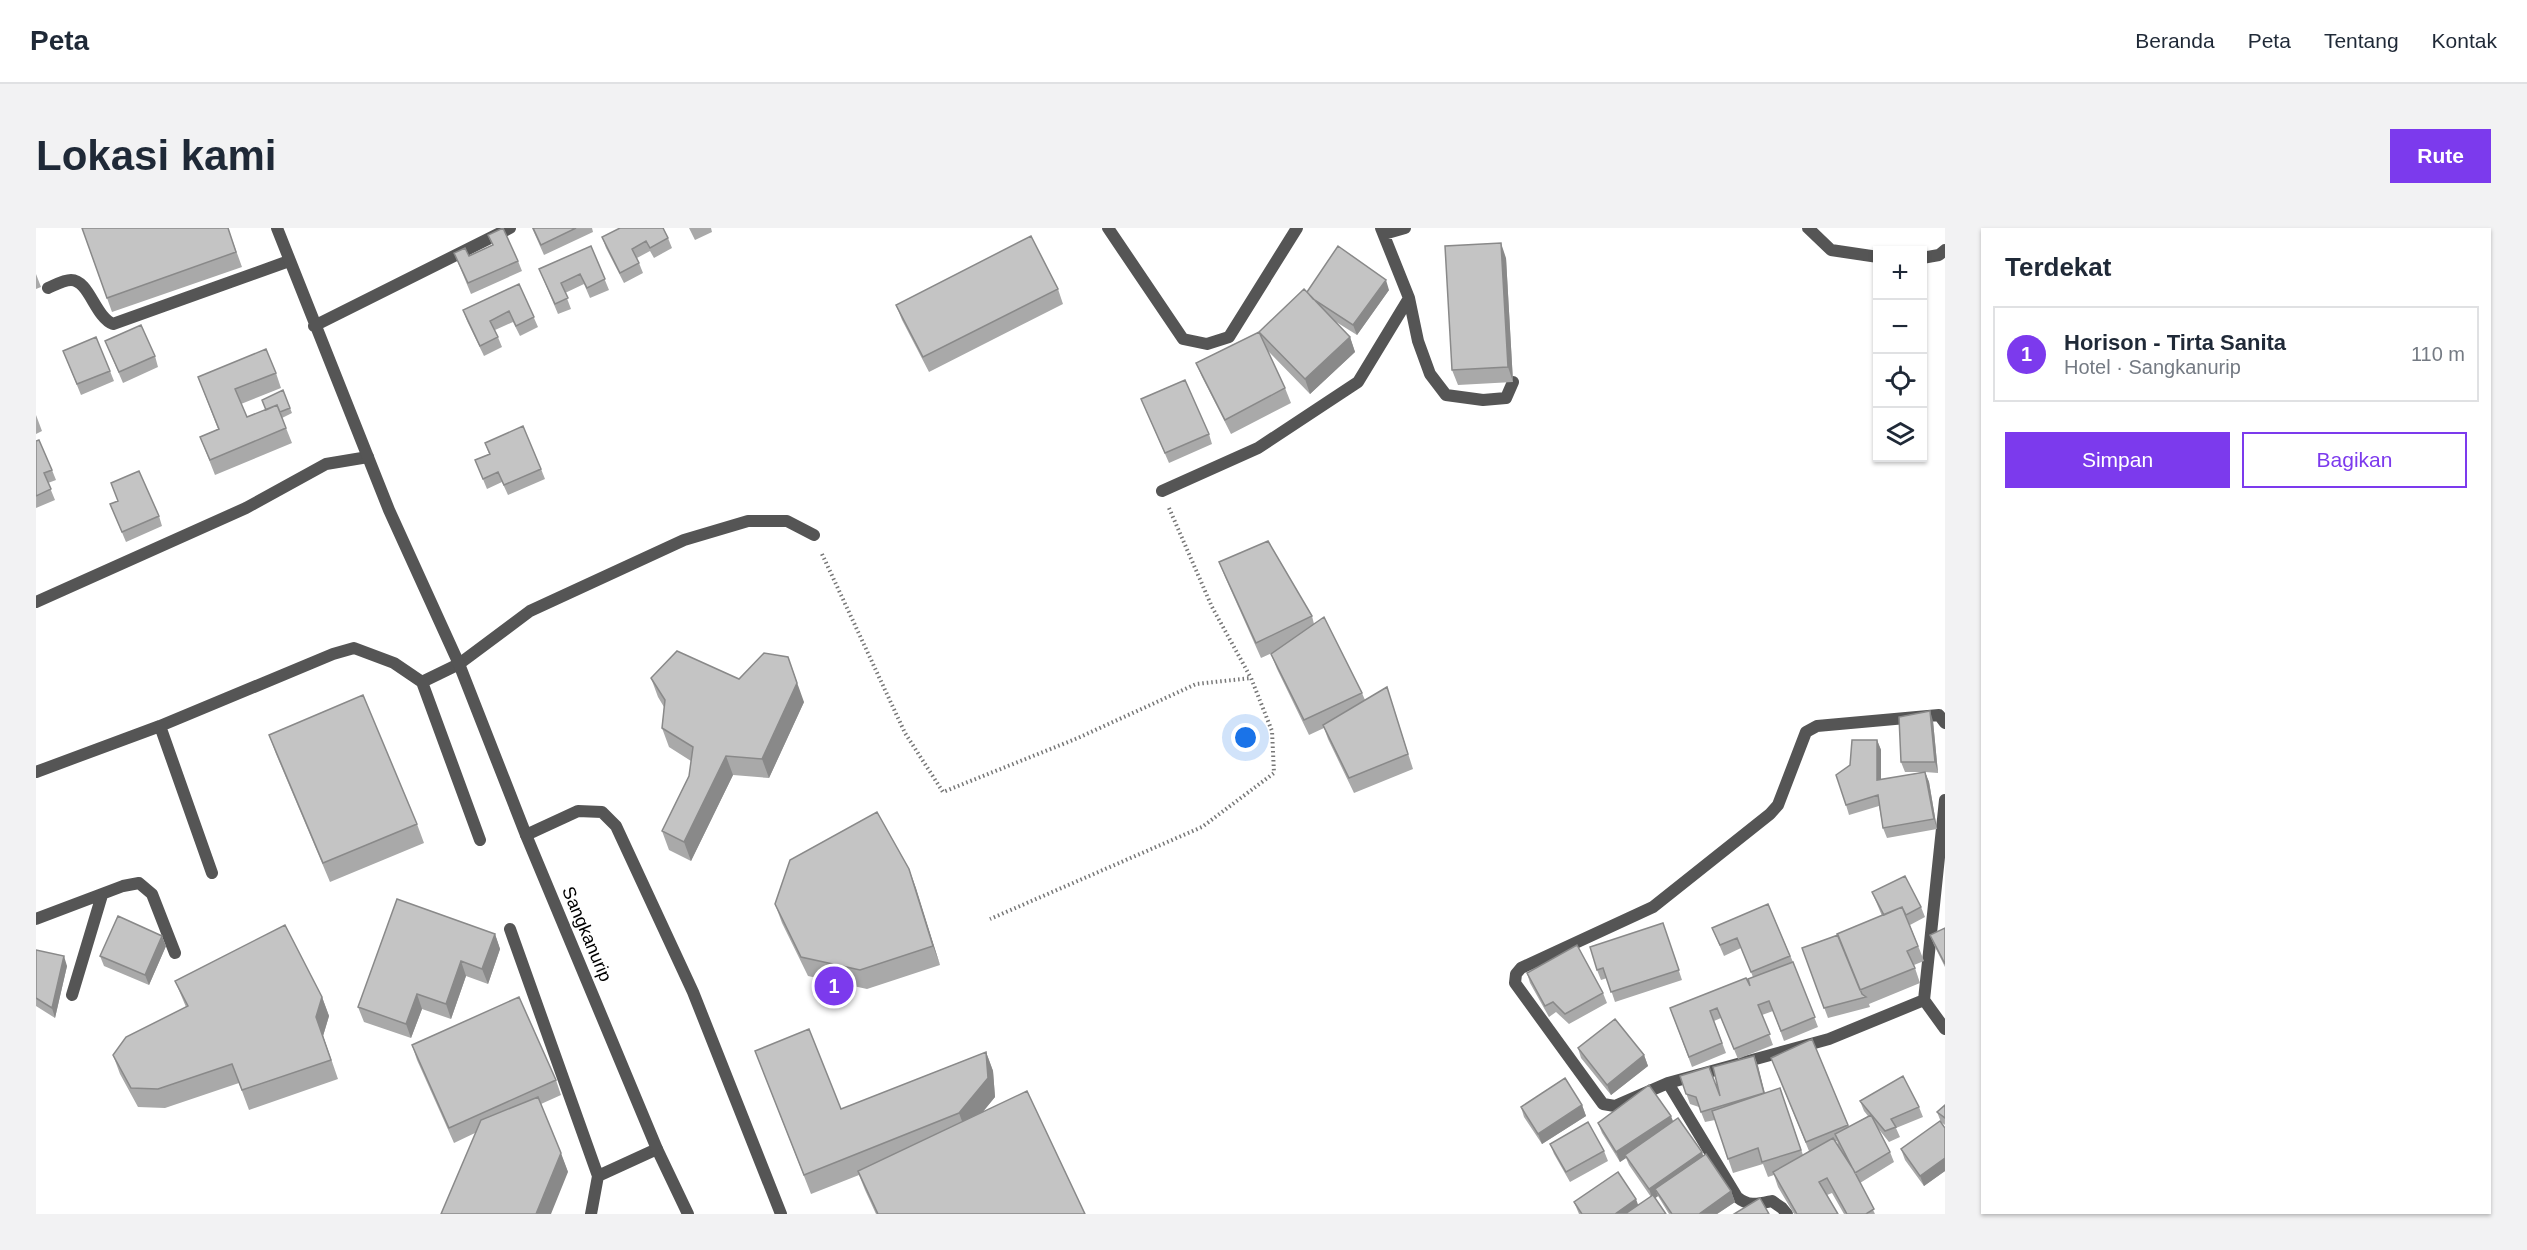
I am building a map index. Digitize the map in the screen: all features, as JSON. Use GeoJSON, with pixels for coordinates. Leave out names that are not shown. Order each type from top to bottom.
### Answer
{"type":"FeatureCollection","features":[{"type":"Feature","properties":{"kind":"street","name":"Sangkanurip"},"geometry":{"type":"LineString","coordinates":[[277,228],[389,510],[459,664],[526,835],[657,1149],[688,1214]]}},
{"type":"Feature","properties":{"kind":"street"},"geometry":{"type":"LineString","coordinates":[[314,326],[510,228]]}},
{"type":"Feature","properties":{"kind":"street"},"geometry":{"type":"LineString","coordinates":[[1108,228],[1183,339],[1207,344],[1229,337],[1297,228]]}},
{"type":"Feature","properties":{"kind":"street"},"geometry":{"type":"LineString","coordinates":[[1405,228],[1382,231],[1409,298],[1418,341],[1430,374],[1446,395],[1483,400],[1506,398],[1514,382]]}},
{"type":"Feature","properties":{"kind":"street"},"geometry":{"type":"LineString","coordinates":[[1808,228],[1832,250],[1873,256]]}},
{"type":"Feature","properties":{"kind":"street"},"geometry":{"type":"LineString","coordinates":[[1927,257],[1939,255],[1945,250]]}},
{"type":"Feature","properties":{"kind":"street"},"geometry":{"type":"LineString","coordinates":[[48,288],[74,280],[82,284],[106,322],[113,324],[289,261]]}},
{"type":"Feature","properties":{"kind":"street"},"geometry":{"type":"LineString","coordinates":[[1162,491],[1258,448],[1358,382],[1409,298]]}},
{"type":"Feature","properties":{"kind":"street"},"geometry":{"type":"LineString","coordinates":[[36,602],[246,508],[326,464],[368,457]]}},
{"type":"Feature","properties":{"kind":"street"},"geometry":{"type":"LineString","coordinates":[[422,682],[459,664],[530,611],[684,540],[748,521],[787,521],[814,535]]}},
{"type":"Feature","properties":{"kind":"street"},"geometry":{"type":"LineString","coordinates":[[36,772],[160,726],[333,654],[354,648],[394,663],[422,682],[480,840]]}},
{"type":"Feature","properties":{"kind":"street"},"geometry":{"type":"LineString","coordinates":[[1924,1000],[1829,1039],[1668,1083],[1615,1106],[1603,1104],[1515,983],[1516,975],[1521,968],[1653,907],[1770,814],[1778,805],[1806,732],[1817,726],[1938,714],[1945,723]]}},
{"type":"Feature","properties":{"kind":"street"},"geometry":{"type":"LineString","coordinates":[[160,726],[212,873]]}},
{"type":"Feature","properties":{"kind":"street"},"geometry":{"type":"LineString","coordinates":[[1945,800],[1924,1000],[1945,1029]]}},
{"type":"Feature","properties":{"kind":"street"},"geometry":{"type":"LineString","coordinates":[[526,835],[578,811],[602,812],[616,826],[693,992],[780,1214]]}},
{"type":"Feature","properties":{"kind":"street"},"geometry":{"type":"LineString","coordinates":[[36,919],[123,886],[139,883],[152,894],[176,953]]}},
{"type":"Feature","properties":{"kind":"street"},"geometry":{"type":"LineString","coordinates":[[72,994],[102,895]]}},
{"type":"Feature","properties":{"kind":"street"},"geometry":{"type":"LineString","coordinates":[[510,929],[598,1176],[591,1214]]}},
{"type":"Feature","properties":{"kind":"street"},"geometry":{"type":"LineString","coordinates":[[1668,1083],[1737,1197],[1744,1203],[1752,1205],[1772,1202],[1787,1214]]}},
{"type":"Feature","properties":{"kind":"street"},"geometry":{"type":"LineString","coordinates":[[598,1176],[657,1149]]}},
{"type":"Feature","properties":{"kind":"path"},"geometry":{"type":"LineString","coordinates":[[990,919],[1202,827],[1274,773],[1272,731],[1251,678],[1212,607],[1162,491]]}},
{"type":"Feature","properties":{"kind":"path"},"geometry":{"type":"LineString","coordinates":[[814,535],[905,733],[942,792],[1078,738],[1196,684],[1251,678]]}},
{"type":"Feature","properties":{"kind":"building"},"geometry":{"type":"Polygon","coordinates":[[[82,228],[228,228],[236,252],[107,298],[82,228]]]}},
{"type":"Feature","properties":{"kind":"building"},"geometry":{"type":"Polygon","coordinates":[[[503,228],[518,261],[468,283],[454,253],[465,248],[469,256],[493,245],[488,235],[503,228]]]}},
{"type":"Feature","properties":{"kind":"building"},"geometry":{"type":"Polygon","coordinates":[[[533,228],[576,228],[541,245],[533,228]]]}},
{"type":"Feature","properties":{"kind":"building"},"geometry":{"type":"Polygon","coordinates":[[[620,228],[663,228],[668,238],[650,248],[646,241],[632,249],[639,263],[620,273],[602,237],[620,228]]]}},
{"type":"Feature","properties":{"kind":"building"},"geometry":{"type":"Polygon","coordinates":[[[1031,236],[1058,289],[923,357],[896,305],[1031,236]]]}},
{"type":"Feature","properties":{"kind":"building"},"geometry":{"type":"Polygon","coordinates":[[[1501,243],[1508,367],[1452,370],[1445,246],[1501,243]]]}},
{"type":"Feature","properties":{"kind":"building"},"geometry":{"type":"Polygon","coordinates":[[[591,246],[605,279],[587,288],[580,274],[561,283],[568,298],[555,304],[539,269],[591,246]]]}},
{"type":"Feature","properties":{"kind":"building"},"geometry":{"type":"Polygon","coordinates":[[[1338,246],[1386,280],[1353,325],[1313,299],[1307,292],[1338,246]]]}},
{"type":"Feature","properties":{"kind":"building"},"geometry":{"type":"Polygon","coordinates":[[[519,284],[534,317],[516,326],[509,311],[490,321],[498,337],[480,346],[463,310],[519,284]]]}},
{"type":"Feature","properties":{"kind":"building"},"geometry":{"type":"Polygon","coordinates":[[[1304,289],[1350,337],[1305,379],[1259,332],[1304,289]]]}},
{"type":"Feature","properties":{"kind":"building"},"geometry":{"type":"Polygon","coordinates":[[[141,325],[155,356],[119,372],[105,341],[141,325]]]}},
{"type":"Feature","properties":{"kind":"building"},"geometry":{"type":"Polygon","coordinates":[[[1259,332],[1285,388],[1225,420],[1196,363],[1259,332]]]}},
{"type":"Feature","properties":{"kind":"building"},"geometry":{"type":"Polygon","coordinates":[[[96,337],[110,371],[77,384],[63,351],[96,337]]]}},
{"type":"Feature","properties":{"kind":"building"},"geometry":{"type":"Polygon","coordinates":[[[266,349],[276,373],[235,389],[247,417],[277,405],[286,428],[210,460],[200,437],[219,429],[198,377],[266,349]]]}},
{"type":"Feature","properties":{"kind":"building"},"geometry":{"type":"Polygon","coordinates":[[[1185,380],[1209,434],[1165,453],[1141,399],[1185,380]]]}},
{"type":"Feature","properties":{"kind":"building"},"geometry":{"type":"Polygon","coordinates":[[[283,390],[290,408],[280,412],[277,405],[266,410],[262,400],[283,390]]]}},
{"type":"Feature","properties":{"kind":"building"},"geometry":{"type":"Polygon","coordinates":[[[523,426],[541,469],[504,485],[498,472],[483,479],[475,460],[490,454],[485,443],[523,426]]]}},
{"type":"Feature","properties":{"kind":"building"},"geometry":{"type":"Polygon","coordinates":[[[39,440],[52,470],[44,473],[51,489],[36,496],[36,441],[39,440]]]}},
{"type":"Feature","properties":{"kind":"building"},"geometry":{"type":"Polygon","coordinates":[[[139,471],[159,516],[122,532],[110,504],[118,501],[111,483],[139,471]]]}},
{"type":"Feature","properties":{"kind":"building"},"geometry":{"type":"Polygon","coordinates":[[[1268,541],[1312,616],[1256,643],[1219,562],[1268,541]]]}},
{"type":"Feature","properties":{"kind":"building"},"geometry":{"type":"Polygon","coordinates":[[[1324,617],[1362,693],[1304,720],[1271,654],[1324,617]]]}},
{"type":"Feature","properties":{"kind":"building"},"geometry":{"type":"Polygon","coordinates":[[[677,651],[739,679],[764,653],[788,657],[797,683],[762,759],[726,756],[684,842],[662,831],[689,776],[693,747],[662,728],[665,700],[651,678],[677,651]]]}},
{"type":"Feature","properties":{"kind":"building"},"geometry":{"type":"Polygon","coordinates":[[[1387,687],[1408,754],[1349,778],[1323,725],[1387,687]]]}},
{"type":"Feature","properties":{"kind":"building"},"geometry":{"type":"Polygon","coordinates":[[[363,695],[417,824],[323,863],[269,735],[363,695]]]}},
{"type":"Feature","properties":{"kind":"building"},"geometry":{"type":"Polygon","coordinates":[[[1930,711],[1935,762],[1901,762],[1899,717],[1930,711]]]}},
{"type":"Feature","properties":{"kind":"building"},"geometry":{"type":"Polygon","coordinates":[[[1852,740],[1877,740],[1877,780],[1925,772],[1934,819],[1883,828],[1878,795],[1846,805],[1836,775],[1850,765],[1852,740]]]}},
{"type":"Feature","properties":{"kind":"building"},"geometry":{"type":"Polygon","coordinates":[[[877,812],[909,869],[933,946],[860,970],[801,957],[775,904],[790,860],[877,812]]]}},
{"type":"Feature","properties":{"kind":"building"},"geometry":{"type":"Polygon","coordinates":[[[1905,876],[1921,907],[1906,915],[1902,907],[1884,915],[1872,892],[1905,876]]]}},
{"type":"Feature","properties":{"kind":"building"},"geometry":{"type":"Polygon","coordinates":[[[397,899],[495,934],[482,969],[461,961],[446,1004],[417,994],[406,1024],[358,1007],[397,899]]]}},
{"type":"Feature","properties":{"kind":"building"},"geometry":{"type":"Polygon","coordinates":[[[1768,904],[1790,956],[1751,972],[1737,938],[1720,945],[1712,928],[1768,904]]]}},
{"type":"Feature","properties":{"kind":"building"},"geometry":{"type":"Polygon","coordinates":[[[1902,907],[1918,946],[1907,951],[1915,968],[1860,990],[1837,934],[1902,907]]]}},
{"type":"Feature","properties":{"kind":"building"},"geometry":{"type":"Polygon","coordinates":[[[118,916],[162,936],[145,975],[100,956],[118,916]]]}},
{"type":"Feature","properties":{"kind":"building"},"geometry":{"type":"Polygon","coordinates":[[[1663,923],[1679,970],[1611,992],[1603,968],[1597,970],[1590,947],[1663,923]]]}},
{"type":"Feature","properties":{"kind":"building"},"geometry":{"type":"Polygon","coordinates":[[[285,925],[322,997],[316,1017],[331,1060],[242,1090],[232,1064],[158,1089],[131,1088],[113,1055],[126,1037],[188,1006],[175,981],[285,925]]]}},
{"type":"Feature","properties":{"kind":"building"},"geometry":{"type":"Polygon","coordinates":[[[1945,928],[1945,964],[1930,935],[1945,928]]]}},
{"type":"Feature","properties":{"kind":"building"},"geometry":{"type":"Polygon","coordinates":[[[1838,935],[1862,994],[1866,997],[1824,1008],[1802,948],[1838,935]]]}},
{"type":"Feature","properties":{"kind":"building"},"geometry":{"type":"Polygon","coordinates":[[[1577,945],[1603,993],[1565,1014],[1553,1002],[1545,1006],[1527,973],[1577,945]]]}},
{"type":"Feature","properties":{"kind":"building"},"geometry":{"type":"Polygon","coordinates":[[[36,950],[64,956],[52,1008],[36,998],[36,950]]]}},
{"type":"Feature","properties":{"kind":"building"},"geometry":{"type":"Polygon","coordinates":[[[1793,962],[1815,1017],[1781,1031],[1769,1001],[1758,1005],[1770,1034],[1734,1049],[1717,1008],[1710,1011],[1722,1043],[1689,1057],[1670,1008],[1746,978],[1750,986],[1748,979],[1793,962]]]}},
{"type":"Feature","properties":{"kind":"building"},"geometry":{"type":"Polygon","coordinates":[[[519,997],[556,1080],[449,1128],[412,1045],[519,997]]]}},
{"type":"Feature","properties":{"kind":"building"},"geometry":{"type":"Polygon","coordinates":[[[1615,1019],[1644,1055],[1607,1085],[1578,1048],[1615,1019]]]}},
{"type":"Feature","properties":{"kind":"building"},"geometry":{"type":"Polygon","coordinates":[[[809,1029],[841,1109],[986,1052],[988,1078],[959,1113],[804,1175],[755,1051],[809,1029]]]}},
{"type":"Feature","properties":{"kind":"building"},"geometry":{"type":"Polygon","coordinates":[[[1812,1039],[1848,1125],[1806,1142],[1771,1058],[1812,1039]]]}},
{"type":"Feature","properties":{"kind":"building"},"geometry":{"type":"Polygon","coordinates":[[[1754,1056],[1764,1093],[1701,1112],[1696,1097],[1686,1094],[1680,1076],[1709,1067],[1720,1096],[1713,1067],[1754,1056]]]}},
{"type":"Feature","properties":{"kind":"building"},"geometry":{"type":"Polygon","coordinates":[[[1903,1076],[1919,1107],[1891,1119],[1896,1127],[1885,1131],[1860,1101],[1903,1076]]]}},
{"type":"Feature","properties":{"kind":"building"},"geometry":{"type":"Polygon","coordinates":[[[1565,1078],[1582,1105],[1538,1134],[1521,1107],[1565,1078]]]}},
{"type":"Feature","properties":{"kind":"building"},"geometry":{"type":"Polygon","coordinates":[[[1649,1085],[1671,1116],[1616,1152],[1598,1123],[1649,1085]]]}},
{"type":"Feature","properties":{"kind":"building"},"geometry":{"type":"Polygon","coordinates":[[[1780,1088],[1801,1150],[1762,1162],[1758,1148],[1728,1159],[1712,1111],[1780,1088]]]}},
{"type":"Feature","properties":{"kind":"building"},"geometry":{"type":"Polygon","coordinates":[[[1027,1091],[1085,1214],[878,1214],[858,1171],[1027,1091]]]}},
{"type":"Feature","properties":{"kind":"building"},"geometry":{"type":"Polygon","coordinates":[[[538,1097],[561,1153],[536,1214],[441,1214],[481,1120],[538,1097]]]}},
{"type":"Feature","properties":{"kind":"building"},"geometry":{"type":"Polygon","coordinates":[[[1945,1105],[1945,1118],[1937,1112],[1945,1105]]]}},
{"type":"Feature","properties":{"kind":"building"},"geometry":{"type":"Polygon","coordinates":[[[1871,1115],[1890,1152],[1855,1173],[1835,1134],[1871,1115]]]}},
{"type":"Feature","properties":{"kind":"building"},"geometry":{"type":"Polygon","coordinates":[[[1678,1118],[1702,1152],[1649,1189],[1625,1155],[1678,1118]]]}},
{"type":"Feature","properties":{"kind":"building"},"geometry":{"type":"Polygon","coordinates":[[[1940,1121],[1945,1128],[1945,1158],[1920,1176],[1901,1149],[1940,1121]]]}},
{"type":"Feature","properties":{"kind":"building"},"geometry":{"type":"Polygon","coordinates":[[[1588,1122],[1604,1151],[1566,1172],[1550,1144],[1588,1122]]]}},
{"type":"Feature","properties":{"kind":"building"},"geometry":{"type":"Polygon","coordinates":[[[1833,1138],[1853,1169],[1874,1209],[1866,1214],[1847,1214],[1827,1178],[1819,1182],[1838,1214],[1797,1214],[1773,1172],[1833,1138]]]}},
{"type":"Feature","properties":{"kind":"building"},"geometry":{"type":"Polygon","coordinates":[[[1706,1154],[1731,1191],[1699,1214],[1672,1214],[1655,1189],[1706,1154]]]}},
{"type":"Feature","properties":{"kind":"building"},"geometry":{"type":"Polygon","coordinates":[[[1618,1172],[1636,1199],[1615,1214],[1582,1214],[1574,1202],[1618,1172]]]}},
{"type":"Feature","properties":{"kind":"building"},"geometry":{"type":"Polygon","coordinates":[[[1653,1195],[1666,1214],[1625,1214],[1653,1195]]]}},
{"type":"Feature","properties":{"kind":"building"},"geometry":{"type":"Polygon","coordinates":[[[1760,1198],[1769,1214],[1734,1214],[1760,1198]]]}},
{"type":"Feature","properties":{"kind":"place","name":"Horison - Tirta Sanita"},"geometry":{"type":"Point","coordinates":[834,986]}}]}
